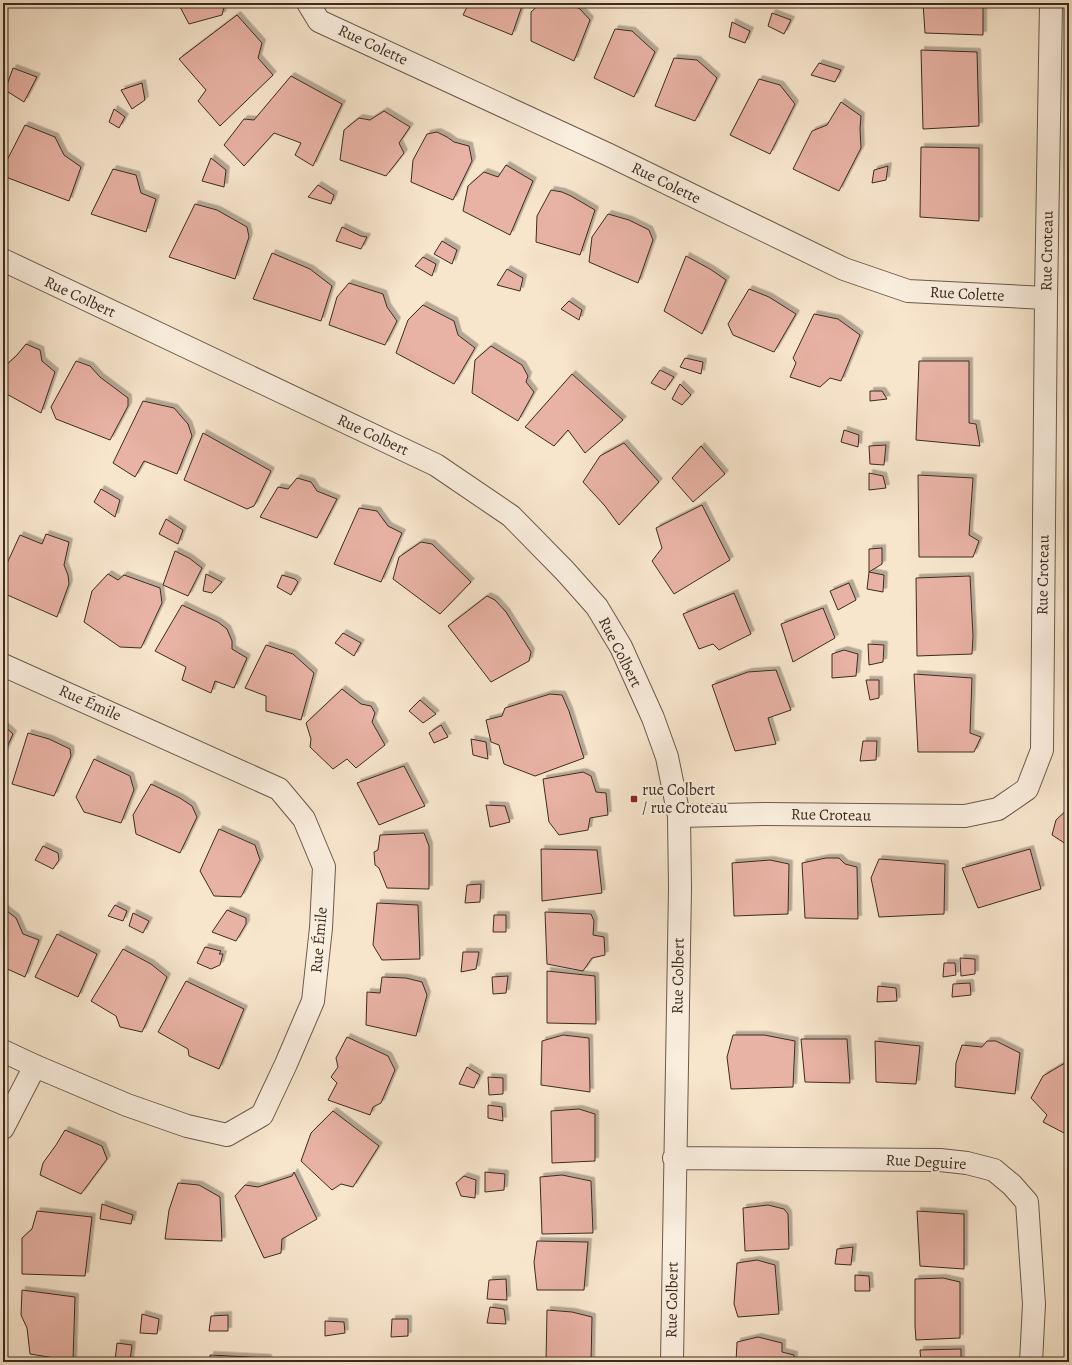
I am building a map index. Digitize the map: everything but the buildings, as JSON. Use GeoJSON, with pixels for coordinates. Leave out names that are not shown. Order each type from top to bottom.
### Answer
{"type":"FeatureCollection","features":[{"type":"Feature","properties":{"kind":"street","name":"Rue Colette"},"geometry":{"type":"LineString","coordinates":[[308,3],[319,21],[614,158],[844,269],[908,291],[1046,298]]}},
{"type":"Feature","properties":{"kind":"street","name":"Rue Croteau"},"geometry":{"type":"LineString","coordinates":[[679,816],[774,814],[965,816],[998,809],[1027,789],[1042,750],[1046,298],[1051,3]]}},
{"type":"Feature","properties":{"kind":"street","name":"Rue Colbert"},"geometry":{"type":"LineString","coordinates":[[3,260],[436,465],[511,516],[565,571],[597,607],[621,647],[653,718],[668,757],[679,816],[680,888],[674,1158],[672,1362]]}},
{"type":"Feature","properties":{"kind":"street","name":"Rue Émile"},"geometry":{"type":"LineString","coordinates":[[3,664],[279,789],[304,819],[324,867],[321,928],[313,1001],[262,1115],[227,1135],[187,1126],[142,1110],[35,1066],[3,1051]]}},
{"type":"Feature","properties":{"kind":"street"},"geometry":{"type":"LineString","coordinates":[[3,1128],[35,1066]]}},
{"type":"Feature","properties":{"kind":"street","name":"Rue Deguire"},"geometry":{"type":"LineString","coordinates":[[674,1158],[940,1160],[967,1163],[994,1170],[1012,1185],[1027,1202],[1034,1304],[1031,1362]]}},
{"type":"Feature","properties":{"kind":"place","name":"rue Colbert / rue Croteau"},"geometry":{"type":"Point","coordinates":[634,799]}}]}
